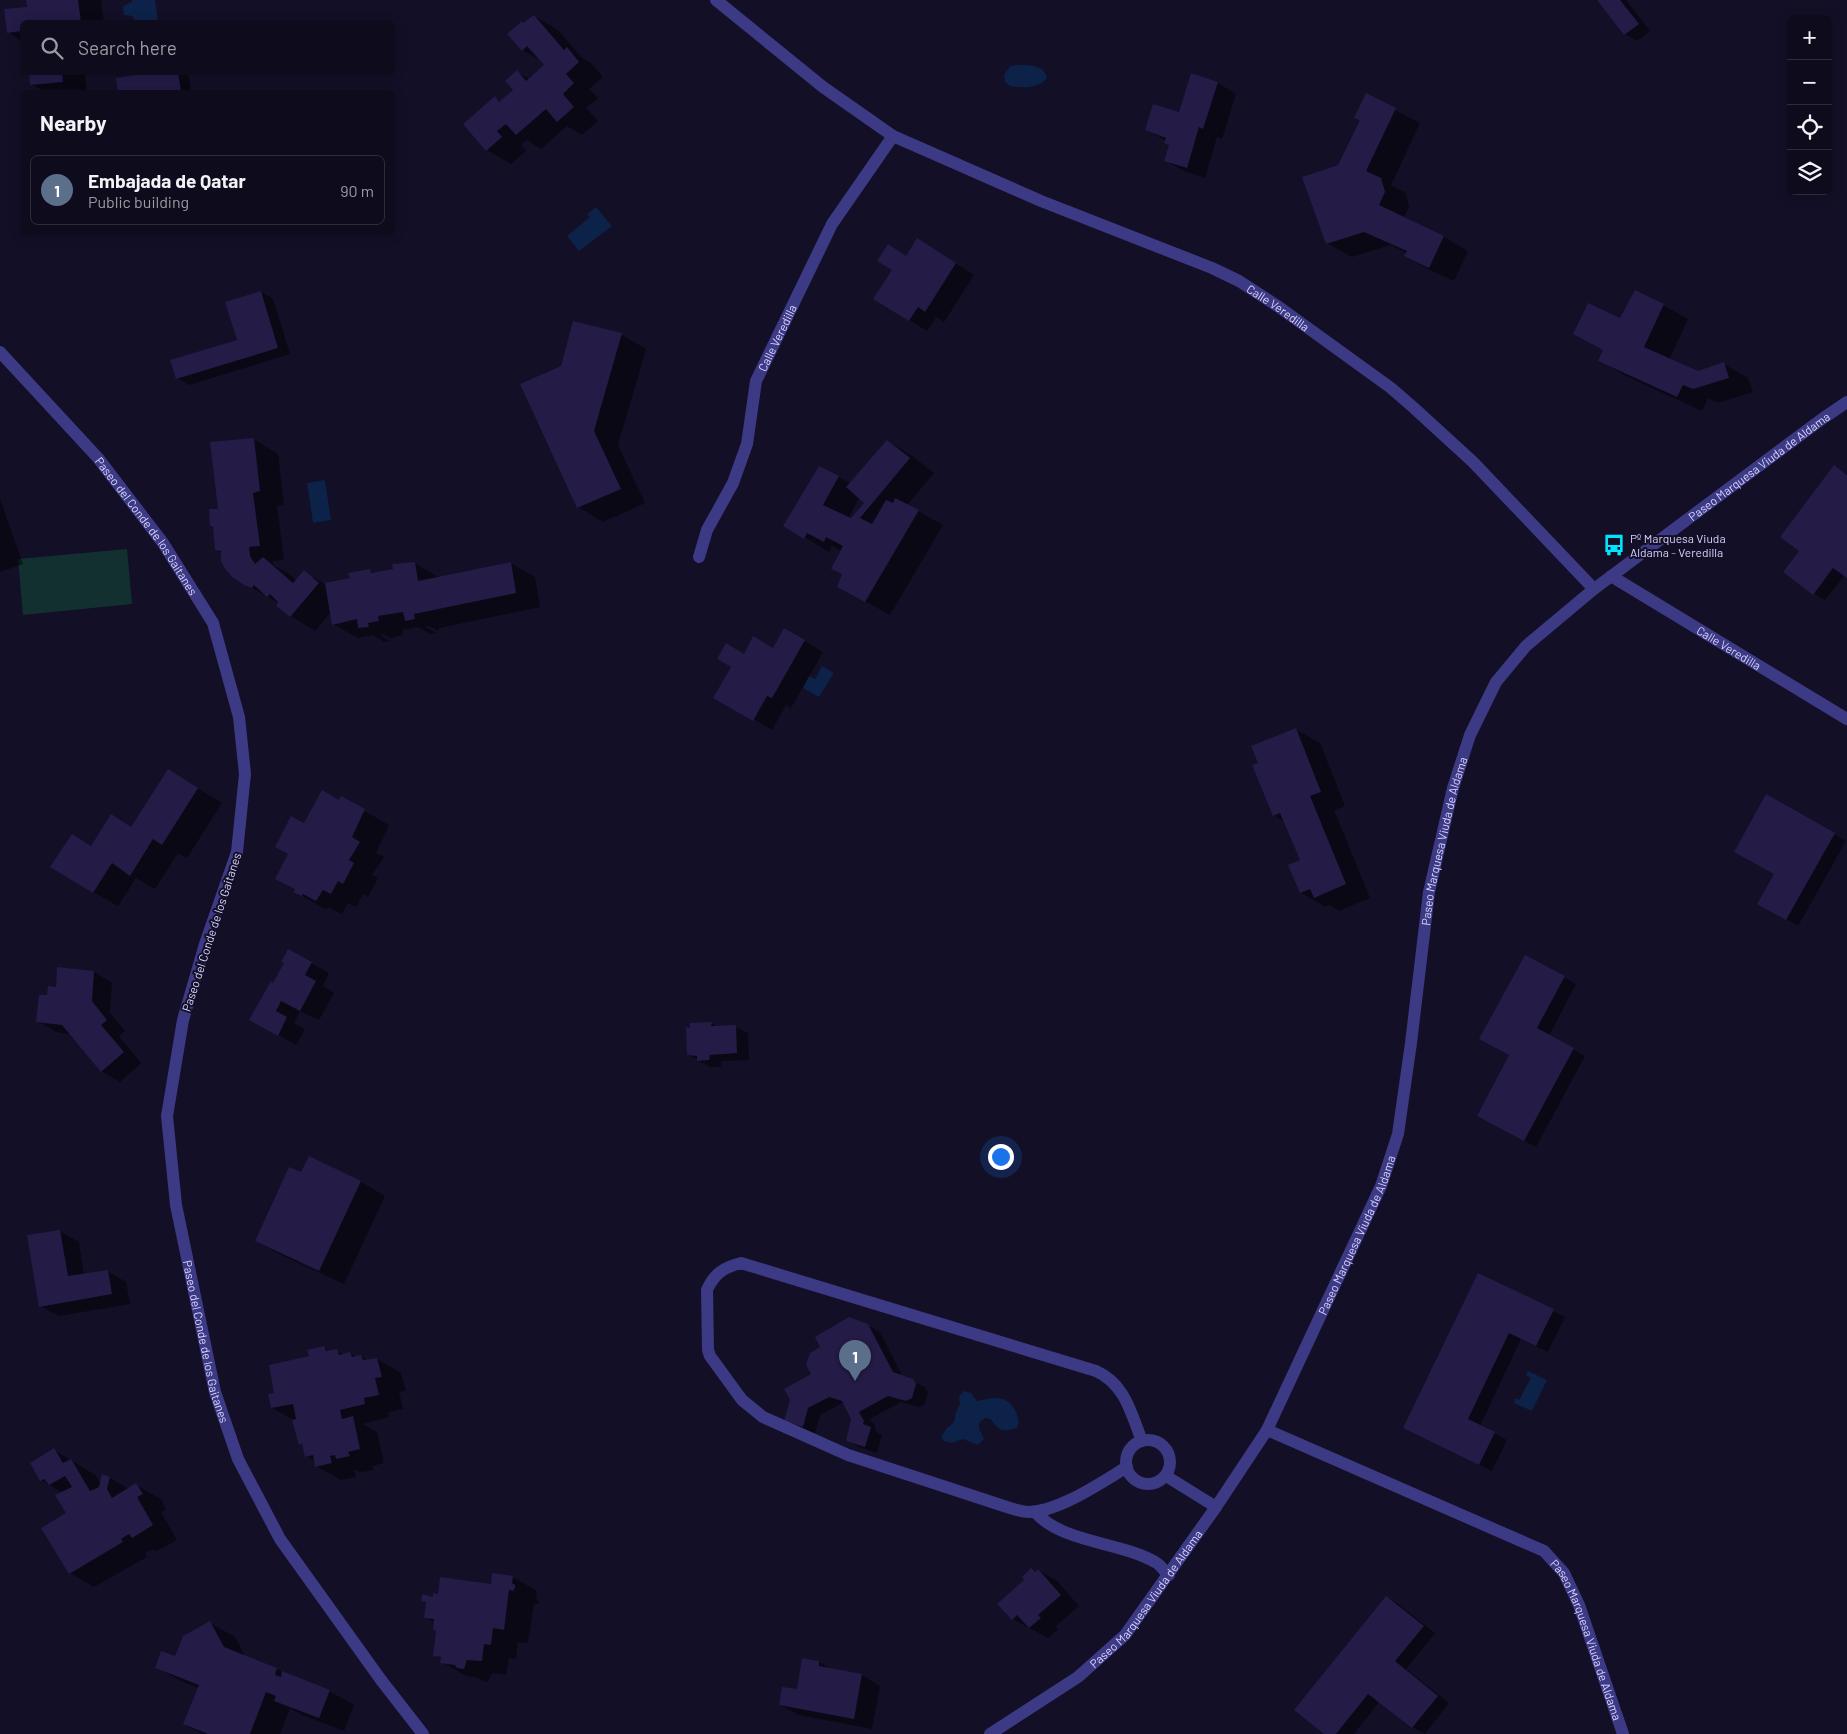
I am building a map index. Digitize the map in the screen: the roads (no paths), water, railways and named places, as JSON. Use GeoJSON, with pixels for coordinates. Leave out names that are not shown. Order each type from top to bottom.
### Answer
{"type":"FeatureCollection","features":[{"type":"Feature","properties":{"kind":"street","name":"Calle Veredilla"},"geometry":{"type":"LineString","coordinates":[[716,0],[823,87],[893,136],[1041,201],[1212,268],[1258,293],[1392,388],[1473,462],[1594,589]]}},
{"type":"Feature","properties":{"kind":"street","name":"Calle Veredilla"},"geometry":{"type":"LineString","coordinates":[[699,557],[707,530],[732,483],[747,444],[756,381],[832,224],[893,136]]}},
{"type":"Feature","properties":{"kind":"street","name":"Paseo del Conde de los Gaitanes"},"geometry":{"type":"LineString","coordinates":[[0,352],[98,458],[163,543],[213,624],[239,717],[245,774],[237,852],[205,944],[183,1020],[168,1106],[167,1116],[176,1205],[215,1392],[238,1459],[280,1539],[381,1680],[423,1734]]}},
{"type":"Feature","properties":{"kind":"street","name":"Paseo Marquesa Viuda de Aldama"},"geometry":{"type":"LineString","coordinates":[[990,1734],[1078,1677],[1125,1635],[1169,1575],[1267,1430],[1381,1186],[1398,1134],[1429,892],[1452,788],[1470,735],[1496,682],[1526,646],[1594,589],[1847,402]]}},
{"type":"Feature","properties":{"kind":"street","name":"Calle Veredilla"},"geometry":{"type":"LineString","coordinates":[[1611,576],[1847,719]]}},
{"type":"Feature","properties":{"kind":"street"},"geometry":{"type":"LineString","coordinates":[[1127,1467],[1076,1497],[1036,1512],[1026,1512],[848,1455],[763,1417],[742,1400],[710,1356],[708,1350],[707,1290],[717,1274],[729,1266],[741,1263],[1096,1371],[1107,1376],[1123,1394],[1142,1441]]}},
{"type":"Feature","properties":{"kind":"street","name":"Paseo Marquesa Viuda de Aldama"},"geometry":{"type":"LineString","coordinates":[[1267,1430],[1544,1551],[1564,1573],[1579,1605],[1623,1734]]}},
{"type":"Feature","properties":{"kind":"street"},"geometry":{"type":"LineString","coordinates":[[1151,1440],[1160,1443],[1170,1458],[1170,1467],[1166,1476],[1152,1484],[1143,1484],[1135,1481],[1127,1467],[1126,1459],[1129,1451],[1134,1445],[1142,1441],[1151,1440]]}},
{"type":"Feature","properties":{"kind":"street"},"geometry":{"type":"LineString","coordinates":[[1166,1476],[1216,1507]]}},
{"type":"Feature","properties":{"kind":"street"},"geometry":{"type":"LineString","coordinates":[[1036,1512],[1042,1519],[1066,1532],[1156,1562],[1169,1575]]}},
{"type":"Feature","properties":{"kind":"water"},"geometry":{"type":"Polygon","coordinates":[[[132,0],[155,0],[158,20],[134,20],[133,16],[124,15],[123,6],[132,2],[132,0]]]}},
{"type":"Feature","properties":{"kind":"water"},"geometry":{"type":"Polygon","coordinates":[[[1031,65],[1039,68],[1043,70],[1047,78],[1035,86],[1010,86],[1005,82],[1004,75],[1010,66],[1031,65]]]}},
{"type":"Feature","properties":{"kind":"water"},"geometry":{"type":"Polygon","coordinates":[[[596,207],[612,226],[579,251],[567,236],[590,217],[587,214],[596,207]]]}},
{"type":"Feature","properties":{"kind":"water"},"geometry":{"type":"Polygon","coordinates":[[[325,480],[331,520],[313,523],[307,483],[325,480]]]}},
{"type":"Feature","properties":{"kind":"water"},"geometry":{"type":"Polygon","coordinates":[[[822,666],[834,673],[819,697],[803,688],[809,676],[815,679],[822,666]]]}},
{"type":"Feature","properties":{"kind":"water"},"geometry":{"type":"Polygon","coordinates":[[[1528,1371],[1547,1380],[1532,1411],[1514,1403],[1515,1398],[1519,1400],[1531,1378],[1526,1375],[1528,1371]]]}},
{"type":"Feature","properties":{"kind":"water"},"geometry":{"type":"Polygon","coordinates":[[[964,1391],[971,1393],[977,1401],[1000,1398],[1009,1402],[1016,1412],[1019,1422],[1017,1428],[1002,1430],[991,1419],[986,1418],[979,1425],[984,1439],[978,1445],[963,1439],[952,1443],[944,1441],[941,1437],[954,1422],[960,1404],[959,1396],[964,1391]]]}},
{"type":"Feature","properties":{"kind":"place","name":"Pº Marquesa Viuda Aldama - Veredilla"},"geometry":{"type":"Point","coordinates":[1614,545]}},
{"type":"Feature","properties":{"kind":"place","name":"Embajada de Qatar"},"geometry":{"type":"Point","coordinates":[855,1381]}}]}
